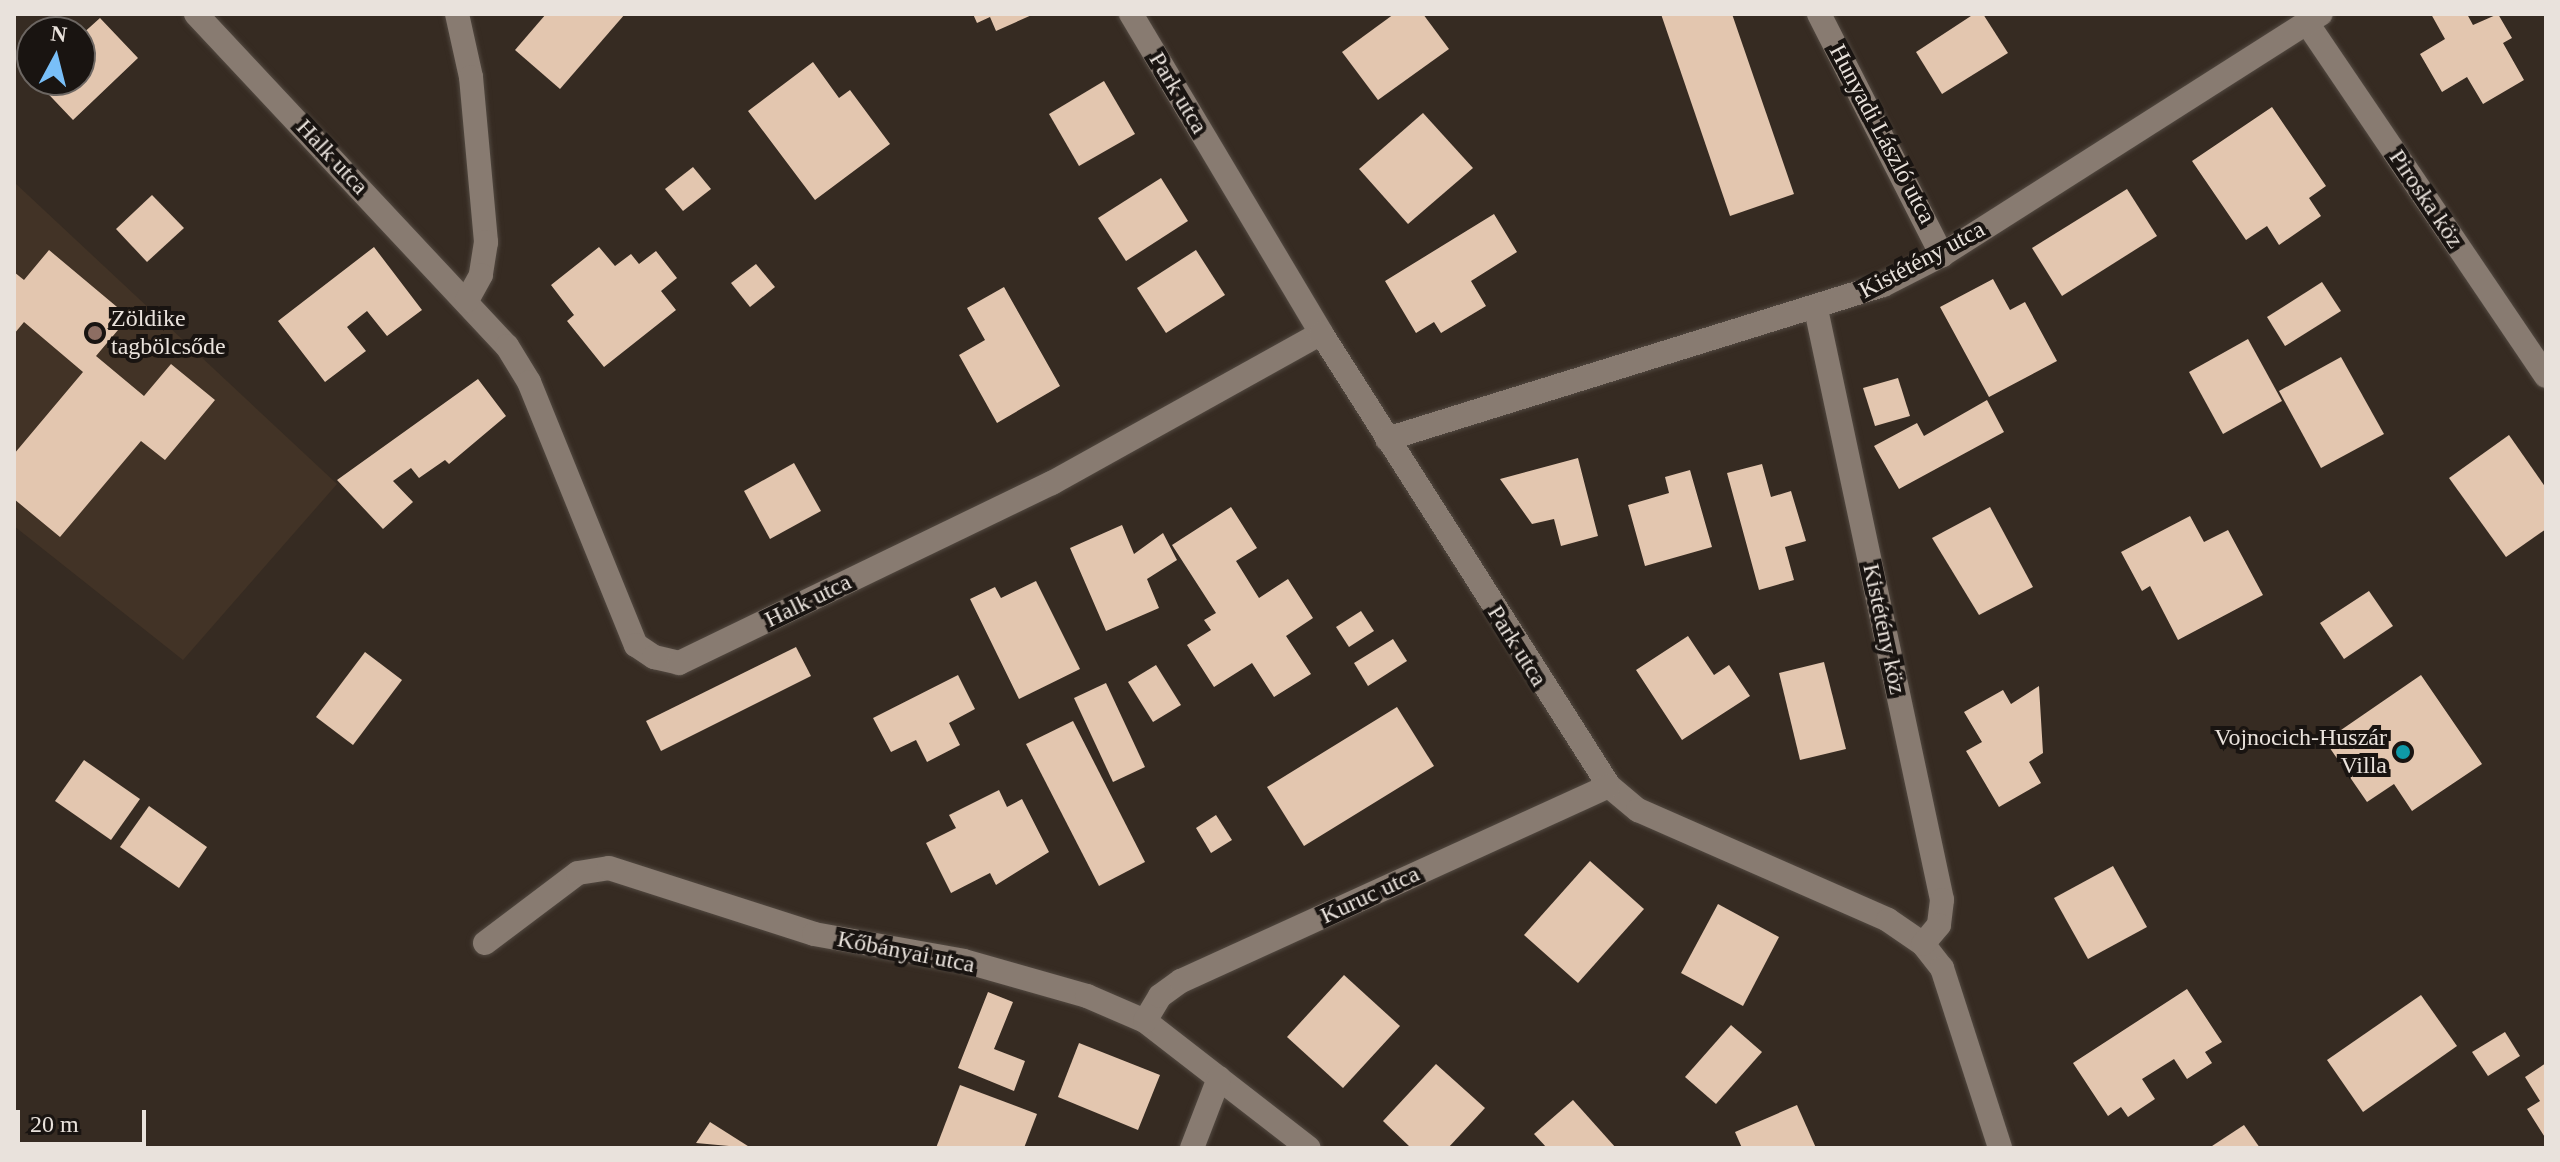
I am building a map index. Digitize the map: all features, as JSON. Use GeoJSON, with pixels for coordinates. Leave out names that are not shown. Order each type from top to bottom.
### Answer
{"type":"FeatureCollection","features":[{"type":"Feature","properties":{"kind":"street","name":"Halk utca"},"geometry":{"type":"LineString","coordinates":[[196,14],[467,300],[529,382],[636,645],[679,663],[1052,483],[1321,333]]}},
{"type":"Feature","properties":{"kind":"street"},"geometry":{"type":"LineString","coordinates":[[457,14],[471,77],[486,242],[481,275],[467,300]]}},
{"type":"Feature","properties":{"kind":"street","name":"Park utca"},"geometry":{"type":"LineString","coordinates":[[1131,14],[1321,333],[1609,786],[1650,816],[1888,920],[1923,944],[1942,968],[2000,1148]]}},
{"type":"Feature","properties":{"kind":"street","name":"Hunyadi László utca"},"geometry":{"type":"LineString","coordinates":[[1819,14],[1942,255]]}},
{"type":"Feature","properties":{"kind":"street","name":"Kistétény utca"},"geometry":{"type":"LineString","coordinates":[[1387,439],[1816,309],[1942,255],[2314,18]]}},
{"type":"Feature","properties":{"kind":"street","name":"Piroska köz"},"geometry":{"type":"LineString","coordinates":[[2314,18],[2546,376]]}},
{"type":"Feature","properties":{"kind":"street","name":"Kistétény köz"},"geometry":{"type":"LineString","coordinates":[[1816,309],[1942,900],[1939,925],[1923,944]]}},
{"type":"Feature","properties":{"kind":"street","name":"Kuruc utca"},"geometry":{"type":"LineString","coordinates":[[1145,1021],[1160,996],[1181,981],[1609,786]]}},
{"type":"Feature","properties":{"kind":"street","name":"Kőbányai utca"},"geometry":{"type":"LineString","coordinates":[[485,943],[578,873],[609,868],[814,934],[964,961],[1087,996],[1145,1021],[1309,1148]]}},
{"type":"Feature","properties":{"kind":"street"},"geometry":{"type":"LineString","coordinates":[[1192,1148],[1219,1078]]}},
{"type":"Feature","properties":{"kind":"shaded area","name":"Zöldike tagbölcsőde"},"geometry":{"type":"Polygon","coordinates":[[[14,182],[337,484],[183,660],[14,526],[14,182]]]}},
{"type":"Feature","properties":{"kind":"building"},"geometry":{"type":"Polygon","coordinates":[[[546,14],[625,14],[560,89],[515,50],[546,14]]]}},
{"type":"Feature","properties":{"kind":"building"},"geometry":{"type":"Polygon","coordinates":[[[973,14],[1034,14],[996,31],[990,17],[977,23],[973,14]]]}},
{"type":"Feature","properties":{"kind":"building"},"geometry":{"type":"Polygon","coordinates":[[[1394,14],[1423,14],[1449,49],[1378,100],[1342,52],[1394,14]]]}},
{"type":"Feature","properties":{"kind":"building"},"geometry":{"type":"Polygon","coordinates":[[[1661,14],[1732,14],[1794,194],[1730,216],[1661,14]]]}},
{"type":"Feature","properties":{"kind":"building"},"geometry":{"type":"Polygon","coordinates":[[[1974,14],[1983,14],[2008,53],[1942,94],[1916,52],[1974,14]]]}},
{"type":"Feature","properties":{"kind":"building"},"geometry":{"type":"Polygon","coordinates":[[[2431,14],[2467,14],[2473,25],[2498,14],[2512,38],[2503,43],[2524,80],[2483,104],[2467,77],[2442,92],[2420,54],[2445,39],[2431,14]]]}},
{"type":"Feature","properties":{"kind":"building"},"geometry":{"type":"Polygon","coordinates":[[[100,18],[138,58],[73,120],[50,96],[96,96],[96,22],[100,18]]]}},
{"type":"Feature","properties":{"kind":"building"},"geometry":{"type":"Polygon","coordinates":[[[813,62],[839,98],[850,90],[890,144],[815,200],[748,111],[813,62]]]}},
{"type":"Feature","properties":{"kind":"building"},"geometry":{"type":"Polygon","coordinates":[[[1104,81],[1135,134],[1079,166],[1049,114],[1104,81]]]}},
{"type":"Feature","properties":{"kind":"building"},"geometry":{"type":"Polygon","coordinates":[[[2272,107],[2326,186],[2309,198],[2321,216],[2279,245],[2267,226],[2246,240],[2192,161],[2272,107]]]}},
{"type":"Feature","properties":{"kind":"building"},"geometry":{"type":"Polygon","coordinates":[[[1423,113],[1473,168],[1408,224],[1359,169],[1423,113]]]}},
{"type":"Feature","properties":{"kind":"building"},"geometry":{"type":"Polygon","coordinates":[[[693,167],[711,189],[683,211],[665,189],[693,167]]]}},
{"type":"Feature","properties":{"kind":"building"},"geometry":{"type":"Polygon","coordinates":[[[1161,178],[1188,221],[1126,261],[1098,218],[1161,178]]]}},
{"type":"Feature","properties":{"kind":"building"},"geometry":{"type":"Polygon","coordinates":[[[2127,189],[2157,236],[2062,296],[2032,248],[2127,189]]]}},
{"type":"Feature","properties":{"kind":"building"},"geometry":{"type":"Polygon","coordinates":[[[152,195],[184,228],[147,262],[116,229],[152,195]]]}},
{"type":"Feature","properties":{"kind":"building"},"geometry":{"type":"Polygon","coordinates":[[[1494,214],[1517,252],[1471,281],[1486,306],[1441,333],[1434,322],[1416,333],[1385,281],[1494,214]]]}},
{"type":"Feature","properties":{"kind":"building"},"geometry":{"type":"Polygon","coordinates":[[[374,247],[422,310],[387,336],[367,311],[347,327],[366,351],[325,382],[278,321],[374,247]]]}},
{"type":"Feature","properties":{"kind":"building"},"geometry":{"type":"Polygon","coordinates":[[[599,247],[615,266],[631,254],[639,264],[656,251],[677,278],[661,291],[676,310],[604,367],[567,321],[574,315],[551,285],[599,247]]]}},
{"type":"Feature","properties":{"kind":"building"},"geometry":{"type":"Polygon","coordinates":[[[49,250],[129,317],[96,356],[144,396],[171,364],[215,400],[165,460],[141,441],[60,537],[14,499],[14,454],[83,372],[24,322],[14,334],[14,272],[24,280],[49,250]]]}},
{"type":"Feature","properties":{"kind":"building"},"geometry":{"type":"Polygon","coordinates":[[[1196,250],[1225,295],[1166,333],[1137,288],[1196,250]]]}},
{"type":"Feature","properties":{"kind":"building"},"geometry":{"type":"Polygon","coordinates":[[[756,264],[775,287],[750,307],[731,283],[756,264]]]}},
{"type":"Feature","properties":{"kind":"building"},"geometry":{"type":"Polygon","coordinates":[[[1993,279],[2010,310],[2025,302],[2057,361],[1989,397],[1940,307],[1993,279]]]}},
{"type":"Feature","properties":{"kind":"building"},"geometry":{"type":"Polygon","coordinates":[[[2322,282],[2341,311],[2285,346],[2267,317],[2322,282]]]}},
{"type":"Feature","properties":{"kind":"building"},"geometry":{"type":"Polygon","coordinates":[[[1004,287],[1060,386],[997,423],[959,355],[985,340],[967,308],[1004,287]]]}},
{"type":"Feature","properties":{"kind":"building"},"geometry":{"type":"Polygon","coordinates":[[[2248,339],[2282,401],[2223,434],[2189,372],[2248,339]]]}},
{"type":"Feature","properties":{"kind":"building"},"geometry":{"type":"Polygon","coordinates":[[[2341,357],[2384,434],[2321,468],[2279,391],[2341,357]]]}},
{"type":"Feature","properties":{"kind":"building"},"geometry":{"type":"Polygon","coordinates":[[[1898,378],[1910,416],[1875,426],[1863,388],[1898,378]]]}},
{"type":"Feature","properties":{"kind":"building"},"geometry":{"type":"Polygon","coordinates":[[[478,379],[506,416],[449,464],[445,460],[419,478],[411,468],[393,481],[413,502],[383,529],[337,480],[478,379]]]}},
{"type":"Feature","properties":{"kind":"building"},"geometry":{"type":"Polygon","coordinates":[[[1987,400],[2004,432],[1899,489],[1874,446],[1917,423],[1924,436],[1987,400]]]}},
{"type":"Feature","properties":{"kind":"building"},"geometry":{"type":"Polygon","coordinates":[[[2509,435],[2546,488],[2546,529],[2506,557],[2449,478],[2509,435]]]}},
{"type":"Feature","properties":{"kind":"building"},"geometry":{"type":"Polygon","coordinates":[[[1578,458],[1598,536],[1561,546],[1554,519],[1532,524],[1500,479],[1578,458]]]}},
{"type":"Feature","properties":{"kind":"building"},"geometry":{"type":"Polygon","coordinates":[[[794,463],[821,511],[770,539],[744,491],[794,463]]]}},
{"type":"Feature","properties":{"kind":"building"},"geometry":{"type":"Polygon","coordinates":[[[1762,464],[1771,497],[1791,491],[1806,541],[1785,547],[1794,580],[1759,590],[1727,473],[1762,464]]]}},
{"type":"Feature","properties":{"kind":"building"},"geometry":{"type":"Polygon","coordinates":[[[1690,470],[1712,547],[1645,566],[1628,505],[1669,493],[1665,477],[1690,470]]]}},
{"type":"Feature","properties":{"kind":"building"},"geometry":{"type":"Polygon","coordinates":[[[1231,507],[1257,548],[1236,561],[1259,598],[1288,579],[1313,618],[1286,636],[1311,674],[1274,697],[1252,663],[1214,687],[1187,645],[1211,630],[1204,620],[1216,613],[1172,545],[1231,507]]]}},
{"type":"Feature","properties":{"kind":"building"},"geometry":{"type":"Polygon","coordinates":[[[1990,507],[2033,587],[1979,615],[1932,538],[1990,507]]]}},
{"type":"Feature","properties":{"kind":"building"},"geometry":{"type":"Polygon","coordinates":[[[2190,516],[2204,542],[2228,530],[2263,595],[2178,640],[2150,586],[2142,591],[2121,552],[2190,516]]]}},
{"type":"Feature","properties":{"kind":"building"},"geometry":{"type":"Polygon","coordinates":[[[1122,525],[1134,554],[1163,533],[1177,560],[1147,579],[1159,608],[1106,631],[1070,548],[1122,525]]]}},
{"type":"Feature","properties":{"kind":"building"},"geometry":{"type":"Polygon","coordinates":[[[1036,581],[1080,669],[1019,699],[970,599],[995,587],[1001,598],[1036,581]]]}},
{"type":"Feature","properties":{"kind":"building"},"geometry":{"type":"Polygon","coordinates":[[[2369,591],[2393,626],[2344,659],[2320,623],[2369,591]]]}},
{"type":"Feature","properties":{"kind":"building"},"geometry":{"type":"Polygon","coordinates":[[[1361,611],[1374,631],[1349,647],[1336,627],[1361,611]]]}},
{"type":"Feature","properties":{"kind":"building"},"geometry":{"type":"Polygon","coordinates":[[[1688,636],[1714,675],[1729,665],[1750,696],[1682,740],[1636,670],[1688,636]]]}},
{"type":"Feature","properties":{"kind":"building"},"geometry":{"type":"Polygon","coordinates":[[[1393,639],[1407,661],[1368,686],[1354,663],[1393,639]]]}},
{"type":"Feature","properties":{"kind":"building"},"geometry":{"type":"Polygon","coordinates":[[[796,647],[811,676],[661,751],[646,721],[796,647]]]}},
{"type":"Feature","properties":{"kind":"building"},"geometry":{"type":"Polygon","coordinates":[[[365,652],[402,680],[353,745],[316,717],[365,652]]]}},
{"type":"Feature","properties":{"kind":"building"},"geometry":{"type":"Polygon","coordinates":[[[1824,662],[1846,749],[1800,760],[1779,673],[1824,662]]]}},
{"type":"Feature","properties":{"kind":"building"},"geometry":{"type":"Polygon","coordinates":[[[1156,665],[1181,705],[1153,722],[1128,682],[1156,665]]]}},
{"type":"Feature","properties":{"kind":"building"},"geometry":{"type":"Polygon","coordinates":[[[958,675],[975,709],[949,723],[960,745],[927,762],[916,740],[891,752],[873,718],[958,675]]]}},
{"type":"Feature","properties":{"kind":"building","name":"Vojnocich-Huszár Villa"},"geometry":{"type":"Polygon","coordinates":[[[2421,675],[2482,764],[2412,811],[2394,784],[2367,802],[2325,741],[2421,675]]]}},
{"type":"Feature","properties":{"kind":"building"},"geometry":{"type":"Polygon","coordinates":[[[1106,683],[1145,767],[1113,782],[1074,698],[1106,683]]]}},
{"type":"Feature","properties":{"kind":"building"},"geometry":{"type":"Polygon","coordinates":[[[2039,686],[2043,753],[2029,762],[2041,783],[1999,807],[1966,751],[1982,742],[1964,712],[2003,690],[2011,704],[2039,686]]]}},
{"type":"Feature","properties":{"kind":"building"},"geometry":{"type":"Polygon","coordinates":[[[1397,707],[1434,766],[1304,846],[1267,787],[1397,707]]]}},
{"type":"Feature","properties":{"kind":"building"},"geometry":{"type":"Polygon","coordinates":[[[1073,721],[1145,862],[1099,886],[1026,744],[1073,721]]]}},
{"type":"Feature","properties":{"kind":"building"},"geometry":{"type":"Polygon","coordinates":[[[84,760],[140,799],[111,840],[55,801],[84,760]]]}},
{"type":"Feature","properties":{"kind":"building"},"geometry":{"type":"Polygon","coordinates":[[[999,790],[1007,807],[1022,799],[1049,852],[996,885],[990,873],[951,893],[926,843],[956,828],[949,815],[999,790]]]}},
{"type":"Feature","properties":{"kind":"building"},"geometry":{"type":"Polygon","coordinates":[[[149,806],[207,847],[179,888],[120,847],[149,806]]]}},
{"type":"Feature","properties":{"kind":"building"},"geometry":{"type":"Polygon","coordinates":[[[1216,815],[1232,840],[1211,853],[1196,828],[1216,815]]]}},
{"type":"Feature","properties":{"kind":"building"},"geometry":{"type":"Polygon","coordinates":[[[1590,861],[1644,909],[1578,983],[1524,935],[1590,861]]]}},
{"type":"Feature","properties":{"kind":"building"},"geometry":{"type":"Polygon","coordinates":[[[2113,866],[2147,927],[2088,959],[2054,898],[2113,866]]]}},
{"type":"Feature","properties":{"kind":"building"},"geometry":{"type":"Polygon","coordinates":[[[1718,904],[1779,937],[1743,1006],[1681,973],[1718,904]]]}},
{"type":"Feature","properties":{"kind":"building"},"geometry":{"type":"Polygon","coordinates":[[[1344,975],[1400,1026],[1343,1088],[1287,1037],[1344,975]]]}},
{"type":"Feature","properties":{"kind":"building"},"geometry":{"type":"Polygon","coordinates":[[[2187,989],[2222,1042],[2205,1052],[2212,1063],[2187,1079],[2174,1059],[2142,1079],[2155,1099],[2128,1117],[2121,1107],[2108,1116],[2073,1063],[2187,989]]]}},
{"type":"Feature","properties":{"kind":"building"},"geometry":{"type":"Polygon","coordinates":[[[988,992],[1013,1002],[994,1049],[1025,1061],[1014,1091],[958,1068],[988,992]]]}},
{"type":"Feature","properties":{"kind":"building"},"geometry":{"type":"Polygon","coordinates":[[[2421,995],[2457,1046],[2363,1112],[2327,1060],[2421,995]]]}},
{"type":"Feature","properties":{"kind":"building"},"geometry":{"type":"Polygon","coordinates":[[[1731,1025],[1762,1052],[1716,1104],[1685,1077],[1731,1025]]]}},
{"type":"Feature","properties":{"kind":"building"},"geometry":{"type":"Polygon","coordinates":[[[2505,1032],[2520,1056],[2488,1076],[2472,1052],[2505,1032]]]}},
{"type":"Feature","properties":{"kind":"building"},"geometry":{"type":"Polygon","coordinates":[[[1079,1043],[1160,1075],[1138,1130],[1058,1097],[1079,1043]]]}},
{"type":"Feature","properties":{"kind":"building"},"geometry":{"type":"Polygon","coordinates":[[[2546,1063],[2546,1139],[2527,1109],[2540,1101],[2525,1077],[2546,1063]]]}},
{"type":"Feature","properties":{"kind":"building"},"geometry":{"type":"Polygon","coordinates":[[[1436,1064],[1485,1108],[1448,1148],[1411,1148],[1383,1121],[1436,1064]]]}},
{"type":"Feature","properties":{"kind":"building"},"geometry":{"type":"Polygon","coordinates":[[[960,1085],[1037,1114],[1024,1148],[936,1148],[960,1085]]]}},
{"type":"Feature","properties":{"kind":"building"},"geometry":{"type":"Polygon","coordinates":[[[1573,1100],[1616,1148],[1547,1148],[1534,1134],[1573,1100]]]}},
{"type":"Feature","properties":{"kind":"building"},"geometry":{"type":"Polygon","coordinates":[[[1797,1105],[1816,1148],[1742,1148],[1735,1132],[1797,1105]]]}},
{"type":"Feature","properties":{"kind":"building"},"geometry":{"type":"Polygon","coordinates":[[[710,1122],[751,1148],[696,1143],[710,1122]]]}},
{"type":"Feature","properties":{"kind":"building"},"geometry":{"type":"Polygon","coordinates":[[[2244,1125],[2260,1148],[2209,1148],[2244,1125]]]}},
{"type":"Feature","properties":{"kind":"place","name":"Zöldike tagbölcsőde"},"geometry":{"type":"Point","coordinates":[95,333]}},
{"type":"Feature","properties":{"kind":"place","name":"Vojnocich-Huszár Villa"},"geometry":{"type":"Point","coordinates":[2403,752]}}]}
